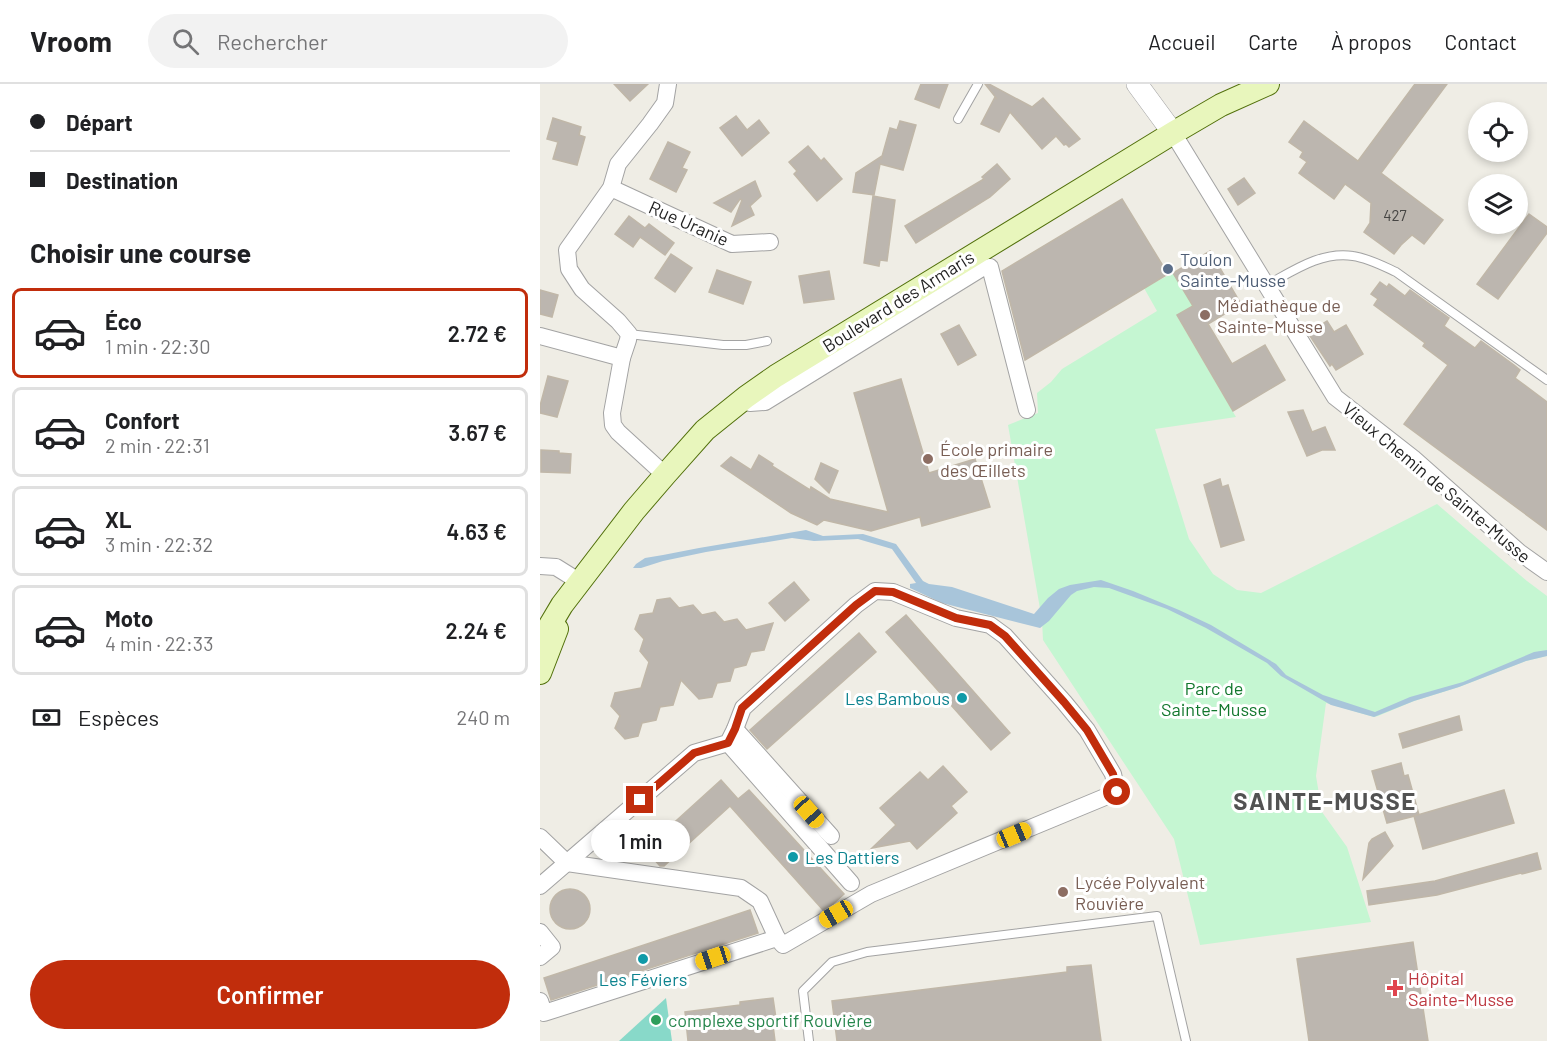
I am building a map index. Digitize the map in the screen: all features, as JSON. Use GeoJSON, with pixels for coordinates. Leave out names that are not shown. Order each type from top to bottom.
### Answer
{"type":"FeatureCollection","features":[{"type":"Feature","properties":{"kind":"main road","name":"Boulevard des Armaris"},"geometry":{"type":"LineString","coordinates":[[540,642],[562,605],[634,511],[705,430],[746,397],[776,376],[1173,133],[1221,105],[1268,84]]}},
{"type":"Feature","properties":{"kind":"main road","name":"Boulevard des Armaris"},"geometry":{"type":"LineString","coordinates":[[540,673],[561,619],[580,582]]}},
{"type":"Feature","properties":{"kind":"street"},"geometry":{"type":"LineString","coordinates":[[665,475],[613,425],[612,413],[629,334],[582,289],[569,270],[567,250],[611,188],[618,164],[665,103],[668,84]]}},
{"type":"Feature","properties":{"kind":"street","name":"Vieux Chemin de Sainte-Musse"},"geometry":{"type":"LineString","coordinates":[[1137,84],[1173,133],[1335,396],[1413,458],[1519,552],[1547,573]]}},
{"type":"Feature","properties":{"kind":"street","name":"Rue Uranie"},"geometry":{"type":"LineString","coordinates":[[611,188],[732,243],[770,242]]}},
{"type":"Feature","properties":{"kind":"street"},"geometry":{"type":"LineString","coordinates":[[746,397],[750,403],[765,402],[982,268],[990,267],[1027,410]]}},
{"type":"Feature","properties":{"kind":"street"},"geometry":{"type":"LineString","coordinates":[[540,336],[622,358]]}},
{"type":"Feature","properties":{"kind":"street"},"geometry":{"type":"LineString","coordinates":[[540,566],[556,567],[580,582]]}},
{"type":"Feature","properties":{"kind":"street"},"geometry":{"type":"LineString","coordinates":[[540,837],[567,863],[741,888],[760,901],[777,938],[783,945],[872,894],[1117,792],[1113,774],[1087,730],[1005,636],[990,625],[956,618],[893,592],[875,591],[856,605],[742,708],[731,736],[694,753],[567,863],[540,886]]}},
{"type":"Feature","properties":{"kind":"street"},"geometry":{"type":"LineString","coordinates":[[731,736],[831,836]]}},
{"type":"Feature","properties":{"kind":"street"},"geometry":{"type":"LineString","coordinates":[[731,736],[851,883]]}},
{"type":"Feature","properties":{"kind":"street"},"geometry":{"type":"LineString","coordinates":[[540,932],[552,947],[540,957]]}},
{"type":"Feature","properties":{"kind":"street"},"geometry":{"type":"LineString","coordinates":[[540,1001],[544,1012],[777,938]]}},
{"type":"Feature","properties":{"kind":"lane"},"geometry":{"type":"LineString","coordinates":[[958,118],[978,84]]}},
{"type":"Feature","properties":{"kind":"lane"},"geometry":{"type":"LineString","coordinates":[[1266,285],[1323,256],[1353,255],[1396,272],[1547,380]]}},
{"type":"Feature","properties":{"kind":"lane"},"geometry":{"type":"LineString","coordinates":[[629,334],[723,345],[746,345],[767,341]]}},
{"type":"Feature","properties":{"kind":"lane"},"geometry":{"type":"LineString","coordinates":[[809,1041],[803,990],[832,962],[867,952],[1157,916],[1186,1041]]}},
{"type":"Feature","properties":{"kind":"green space","name":"Parc de Sainte-Musse"},"geometry":{"type":"Polygon","coordinates":[[[1173,273],[1193,306],[1177,316],[1236,417],[1155,429],[1189,539],[1213,574],[1237,590],[1261,593],[1437,504],[1547,596],[1547,656],[1526,661],[1374,717],[1326,703],[1316,776],[1322,812],[1347,847],[1371,922],[1200,945],[1174,839],[1043,640],[1042,620],[1008,425],[1038,413],[1037,393],[1062,369],[1157,311],[1144,288],[1173,273]]]}},
{"type":"Feature","properties":{"kind":"shaded area"},"geometry":{"type":"Polygon","coordinates":[[[806,530],[823,536],[863,534],[896,544],[923,581],[952,587],[1034,614],[1059,589],[1101,580],[1133,591],[1211,625],[1276,664],[1286,675],[1323,695],[1375,712],[1410,697],[1463,682],[1534,652],[1547,650],[1547,656],[1526,661],[1374,717],[1331,705],[1281,676],[1267,663],[1206,628],[1167,609],[1109,588],[1094,587],[1077,591],[1040,628],[942,603],[910,588],[910,584],[916,583],[892,549],[858,539],[814,541],[792,538],[706,552],[633,568],[645,558],[806,530]]]}},
{"type":"Feature","properties":{"kind":"shaded area","name":"complexe sportif Rouvière"},"geometry":{"type":"Polygon","coordinates":[[[666,998],[672,1041],[619,1041],[666,998]]]}},
{"type":"Feature","properties":{"kind":"building"},"geometry":{"type":"Polygon","coordinates":[[[614,84],[648,84],[630,101],[614,84]]]}},
{"type":"Feature","properties":{"kind":"building"},"geometry":{"type":"Polygon","coordinates":[[[921,84],[948,84],[939,108],[915,99],[921,84]]]}},
{"type":"Feature","properties":{"kind":"building"},"geometry":{"type":"Polygon","coordinates":[[[985,84],[1032,107],[1043,98],[1080,139],[1069,147],[1056,136],[1042,149],[1010,112],[999,132],[981,124],[995,97],[997,99],[985,84]]]}},
{"type":"Feature","properties":{"kind":"building"},"geometry":{"type":"Polygon","coordinates":[[[1415,84],[1447,84],[1381,173],[1443,220],[1424,244],[1412,235],[1394,254],[1364,232],[1370,223],[1371,203],[1345,184],[1334,199],[1299,173],[1307,162],[1300,157],[1303,152],[1289,142],[1304,121],[1358,161],[1415,84]]]}},
{"type":"Feature","properties":{"kind":"building"},"geometry":{"type":"Polygon","coordinates":[[[736,116],[747,130],[759,120],[769,133],[742,156],[720,128],[736,116]]]}},
{"type":"Feature","properties":{"kind":"building"},"geometry":{"type":"Polygon","coordinates":[[[553,118],[581,127],[579,135],[585,137],[577,165],[553,159],[558,142],[547,139],[553,118]]]}},
{"type":"Feature","properties":{"kind":"building"},"geometry":{"type":"Polygon","coordinates":[[[900,121],[916,125],[903,170],[880,164],[874,195],[853,192],[856,173],[882,156],[881,160],[890,128],[897,130],[900,121]]]}},
{"type":"Feature","properties":{"kind":"building"},"geometry":{"type":"Polygon","coordinates":[[[668,142],[690,152],[682,168],[687,170],[676,192],[650,179],[668,142]]]}},
{"type":"Feature","properties":{"kind":"building"},"geometry":{"type":"Polygon","coordinates":[[[808,146],[821,161],[824,158],[842,179],[817,201],[794,174],[797,171],[789,162],[808,146]]]}},
{"type":"Feature","properties":{"kind":"building"},"geometry":{"type":"Polygon","coordinates":[[[997,164],[1010,179],[990,197],[916,243],[905,226],[984,179],[982,177],[997,164]]]}},
{"type":"Feature","properties":{"kind":"building"},"geometry":{"type":"Polygon","coordinates":[[[1244,178],[1255,193],[1238,205],[1228,189],[1244,178]]]}},
{"type":"Feature","properties":{"kind":"building"},"geometry":{"type":"Polygon","coordinates":[[[755,181],[761,196],[750,206],[754,215],[732,226],[742,200],[740,199],[731,212],[714,203],[755,181]]]}},
{"type":"Feature","properties":{"kind":"building"},"geometry":{"type":"Polygon","coordinates":[[[873,196],[895,200],[887,261],[880,260],[879,266],[864,263],[873,196]]]}},
{"type":"Feature","properties":{"kind":"building"},"geometry":{"type":"Polygon","coordinates":[[[1122,199],[1168,274],[1025,360],[1002,271],[1122,199]]]}},
{"type":"Feature","properties":{"kind":"building"},"geometry":{"type":"Polygon","coordinates":[[[1528,215],[1547,227],[1547,233],[1498,299],[1477,284],[1514,234],[1528,234],[1528,215]]]}},
{"type":"Feature","properties":{"kind":"building"},"geometry":{"type":"Polygon","coordinates":[[[629,216],[645,228],[649,224],[674,243],[665,255],[640,237],[633,247],[615,234],[629,216]]]}},
{"type":"Feature","properties":{"kind":"building"},"geometry":{"type":"Polygon","coordinates":[[[1210,251],[1241,304],[1208,324],[1232,364],[1265,345],[1285,380],[1233,411],[1177,315],[1193,306],[1173,273],[1210,251]]]}},
{"type":"Feature","properties":{"kind":"building"},"geometry":{"type":"Polygon","coordinates":[[[671,254],[692,268],[675,292],[655,278],[671,254]]]}},
{"type":"Feature","properties":{"kind":"building"},"geometry":{"type":"Polygon","coordinates":[[[717,270],[751,282],[743,304],[709,292],[717,270]]]}},
{"type":"Feature","properties":{"kind":"building"},"geometry":{"type":"Polygon","coordinates":[[[829,271],[834,299],[804,303],[799,276],[829,271]]]}},
{"type":"Feature","properties":{"kind":"building"},"geometry":{"type":"Polygon","coordinates":[[[1380,282],[1387,287],[1389,284],[1405,296],[1410,290],[1449,318],[1444,326],[1475,348],[1481,341],[1514,365],[1520,370],[1515,378],[1547,402],[1547,530],[1404,424],[1448,365],[1423,346],[1425,343],[1374,305],[1378,299],[1371,294],[1380,282]]]}},
{"type":"Feature","properties":{"kind":"building"},"geometry":{"type":"Polygon","coordinates":[[[540,290],[558,295],[552,317],[540,314],[540,290]]]}},
{"type":"Feature","properties":{"kind":"building"},"geometry":{"type":"Polygon","coordinates":[[[1327,321],[1334,332],[1346,325],[1363,354],[1336,370],[1332,364],[1330,366],[1308,333],[1327,321]]]}},
{"type":"Feature","properties":{"kind":"building"},"geometry":{"type":"Polygon","coordinates":[[[959,325],[976,355],[958,365],[941,334],[959,325]]]}},
{"type":"Feature","properties":{"kind":"building"},"geometry":{"type":"Polygon","coordinates":[[[548,376],[568,381],[557,417],[540,413],[548,376]]]}},
{"type":"Feature","properties":{"kind":"building"},"geometry":{"type":"Polygon","coordinates":[[[901,379],[929,473],[975,459],[990,507],[922,526],[920,517],[871,531],[824,520],[817,525],[791,513],[721,466],[731,457],[751,470],[759,455],[810,490],[811,487],[830,499],[888,512],[854,393],[901,379]]]}},
{"type":"Feature","properties":{"kind":"building"},"geometry":{"type":"Polygon","coordinates":[[[1303,410],[1312,432],[1325,427],[1335,450],[1322,450],[1307,456],[1288,412],[1303,410]]]}},
{"type":"Feature","properties":{"kind":"building"},"geometry":{"type":"Polygon","coordinates":[[[541,450],[571,454],[570,473],[541,472],[541,450]]]}},
{"type":"Feature","properties":{"kind":"building"},"geometry":{"type":"Polygon","coordinates":[[[821,463],[838,471],[829,493],[815,479],[821,463]]]}},
{"type":"Feature","properties":{"kind":"building"},"geometry":{"type":"Polygon","coordinates":[[[1220,479],[1222,487],[1228,485],[1244,540],[1221,547],[1204,485],[1220,479]]]}},
{"type":"Feature","properties":{"kind":"building"},"geometry":{"type":"Polygon","coordinates":[[[794,582],[809,600],[785,621],[769,603],[794,582]]]}},
{"type":"Feature","properties":{"kind":"building"},"geometry":{"type":"Polygon","coordinates":[[[670,598],[679,608],[693,605],[702,615],[715,612],[724,622],[737,619],[746,630],[773,623],[764,650],[751,652],[746,665],[734,668],[730,681],[717,683],[712,697],[699,699],[681,680],[673,705],[660,707],[656,720],[642,723],[638,736],[625,739],[615,728],[620,716],[611,706],[615,693],[641,688],[649,662],[640,651],[644,639],[635,629],[640,615],[653,613],[657,600],[670,598]]]}},
{"type":"Feature","properties":{"kind":"building","name":"Les Bambous"},"geometry":{"type":"Polygon","coordinates":[[[906,615],[1010,733],[991,750],[886,632],[906,615]]]}},
{"type":"Feature","properties":{"kind":"building"},"geometry":{"type":"Polygon","coordinates":[[[859,633],[876,652],[767,749],[750,730],[859,633]]]}},
{"type":"Feature","properties":{"kind":"building"},"geometry":{"type":"Polygon","coordinates":[[[1459,716],[1462,730],[1403,748],[1399,734],[1459,716]]]}},
{"type":"Feature","properties":{"kind":"building"},"geometry":{"type":"Polygon","coordinates":[[[1401,763],[1404,776],[1408,775],[1419,815],[1387,823],[1372,771],[1401,763]]]}},
{"type":"Feature","properties":{"kind":"building"},"geometry":{"type":"Polygon","coordinates":[[[943,766],[967,792],[951,806],[957,813],[917,849],[910,841],[872,848],[896,825],[880,808],[920,772],[928,780],[943,766]]]}},
{"type":"Feature","properties":{"kind":"building"},"geometry":{"type":"Polygon","coordinates":[[[721,780],[738,799],[749,790],[844,894],[823,910],[730,806],[664,866],[660,866],[645,849],[721,780]]]}},
{"type":"Feature","properties":{"kind":"building"},"geometry":{"type":"Polygon","coordinates":[[[1504,790],[1514,823],[1423,849],[1414,816],[1504,790]]]}},
{"type":"Feature","properties":{"kind":"building"},"geometry":{"type":"Polygon","coordinates":[[[1385,832],[1393,846],[1363,879],[1369,843],[1385,832]]]}},
{"type":"Feature","properties":{"kind":"building"},"geometry":{"type":"Polygon","coordinates":[[[1537,853],[1541,869],[1437,895],[1369,905],[1367,891],[1435,881],[1537,853]]]}},
{"type":"Feature","properties":{"kind":"building"},"geometry":{"type":"Polygon","coordinates":[[[570,889],[578,890],[584,895],[589,901],[589,917],[584,923],[578,928],[570,929],[562,928],[556,923],[551,917],[550,909],[551,901],[556,895],[562,890],[570,889]]]}},
{"type":"Feature","properties":{"kind":"building","name":"Les Féviers"},"geometry":{"type":"Polygon","coordinates":[[[750,910],[758,933],[551,1000],[544,978],[750,910]]]}},
{"type":"Feature","properties":{"kind":"building"},"geometry":{"type":"Polygon","coordinates":[[[1413,942],[1428,1041],[1309,1041],[1297,959],[1413,942]]]}},
{"type":"Feature","properties":{"kind":"building"},"geometry":{"type":"Polygon","coordinates":[[[1091,965],[1101,1041],[837,1041],[832,1001],[1067,972],[1067,967],[1091,965]]]}},
{"type":"Feature","properties":{"kind":"building"},"geometry":{"type":"Polygon","coordinates":[[[773,998],[777,1025],[773,1025],[775,1041],[688,1041],[685,1012],[773,998]]]}},
{"type":"Feature","properties":{"kind":"place","name":"Toulon Sainte-Musse"},"geometry":{"type":"Point","coordinates":[1168,269]}},
{"type":"Feature","properties":{"kind":"place","name":"Médiathèque de Sainte-Musse"},"geometry":{"type":"Point","coordinates":[1205,315]}},
{"type":"Feature","properties":{"kind":"place","name":"École primaire des Œillets"},"geometry":{"type":"Point","coordinates":[928,459]}},
{"type":"Feature","properties":{"kind":"place","name":"Les Bambous"},"geometry":{"type":"Point","coordinates":[962,698]}},
{"type":"Feature","properties":{"kind":"place","name":"Les Dattiers"},"geometry":{"type":"Point","coordinates":[793,857]}},
{"type":"Feature","properties":{"kind":"place","name":"Lycée Polyvalent Rouvière"},"geometry":{"type":"Point","coordinates":[1063,892]}},
{"type":"Feature","properties":{"kind":"place","name":"Les Féviers"},"geometry":{"type":"Point","coordinates":[643,959]}},
{"type":"Feature","properties":{"kind":"place","name":"Hôpital Sainte-Musse"},"geometry":{"type":"Point","coordinates":[1395,988]}},
{"type":"Feature","properties":{"kind":"place","name":"complexe sportif Rouvière"},"geometry":{"type":"Point","coordinates":[656,1020]}},
{"type":"Feature","properties":{"kind":"district","name":"SAINTE-MUSSE"},"geometry":{"type":"Point","coordinates":[1325,800]}},
{"type":"Feature","properties":{"kind":"route"},"geometry":{"type":"LineString","coordinates":[[640,800],[694,753],[728,743],[742,708],[856,605],[875,591],[893,592],[956,618],[990,625],[1005,636],[1087,730],[1113,774],[1117,792]]}}]}
